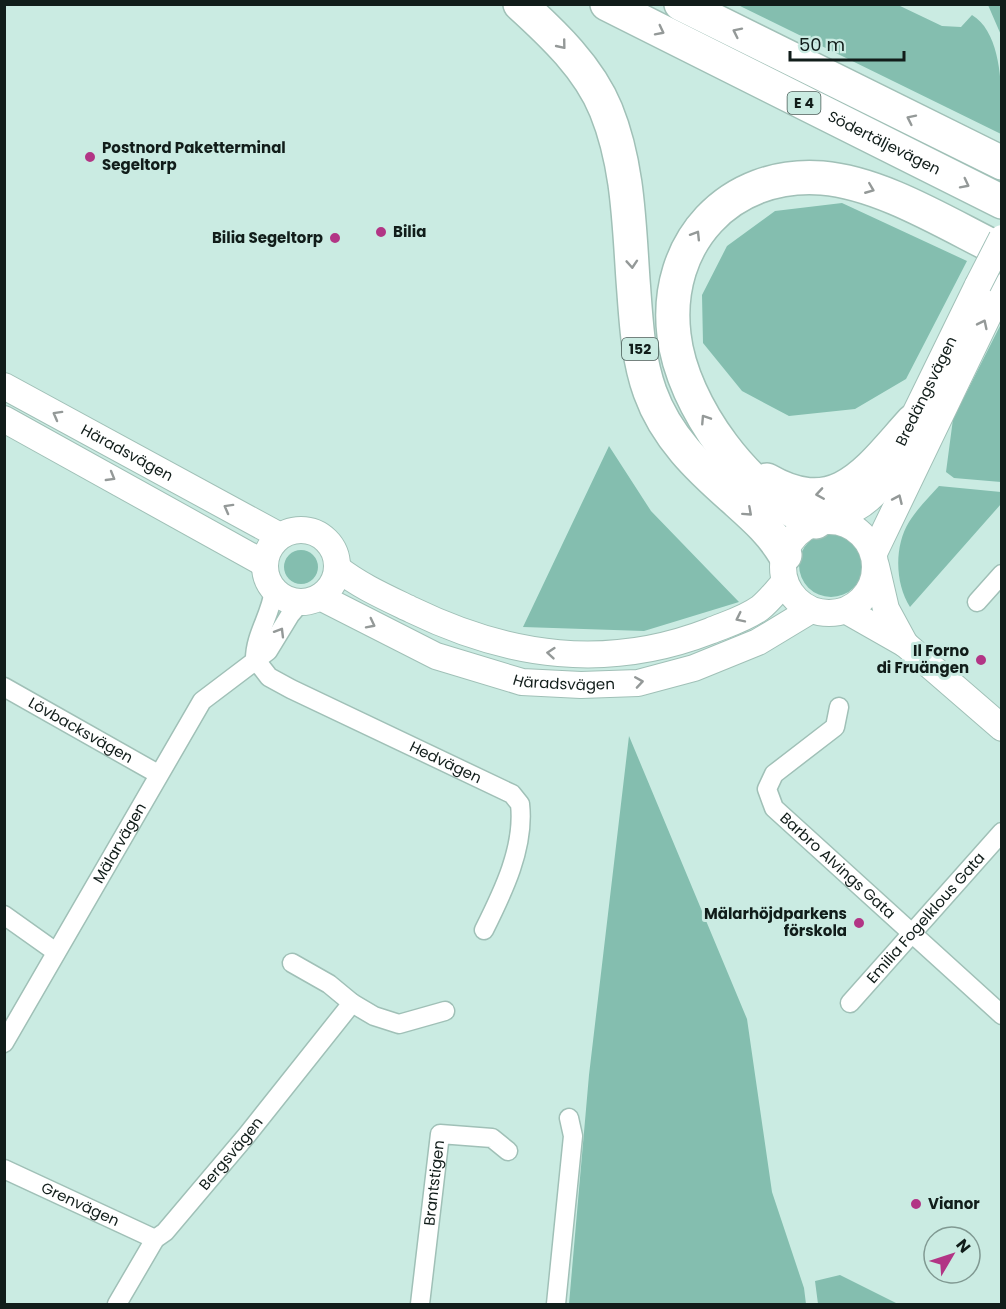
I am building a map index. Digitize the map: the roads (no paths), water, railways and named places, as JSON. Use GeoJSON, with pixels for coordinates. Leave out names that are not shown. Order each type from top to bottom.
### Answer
{"type":"FeatureCollection","features":[{"type":"Feature","properties":{"kind":"highway","name":"152"},"geometry":{"type":"LineString","coordinates":[[520,4],[556,38],[584,72],[605,108],[621,159],[626,188],[637,338],[650,392],[674,438],[689,457],[776,539],[785,568]]}},
{"type":"Feature","properties":{"kind":"highway","name":"Södertäljevägen"},"geometry":{"type":"LineString","coordinates":[[608,4],[1002,202]]}},
{"type":"Feature","properties":{"kind":"highway","name":"E 4"},"geometry":{"type":"LineString","coordinates":[[681,4],[966,146],[1002,161]]}},
{"type":"Feature","properties":{"kind":"highway"},"geometry":{"type":"LineString","coordinates":[[821,521],[794,514],[773,500],[718,438],[698,407],[682,371],[674,335],[673,293],[681,264],[696,233],[717,209],[738,195],[766,183],[797,178],[823,178],[862,185],[1002,251]]}},
{"type":"Feature","properties":{"kind":"highway"},"geometry":{"type":"LineString","coordinates":[[741,465],[788,492],[814,496],[846,488],[867,472],[913,421]]}},
{"type":"Feature","properties":{"kind":"main road","name":"Bredängsvägen"},"geometry":{"type":"LineString","coordinates":[[875,559],[992,289],[1002,238]]}},
{"type":"Feature","properties":{"kind":"main road","name":"Bredängsvägen"},"geometry":{"type":"LineString","coordinates":[[821,521],[854,511],[866,503],[878,490],[913,421],[992,289]]}},
{"type":"Feature","properties":{"kind":"main road","name":"Häradsvägen"},"geometry":{"type":"LineString","coordinates":[[4,386],[280,536]]}},
{"type":"Feature","properties":{"kind":"main road","name":"Häradsvägen"},"geometry":{"type":"LineString","coordinates":[[4,419],[265,564]]}},
{"type":"Feature","properties":{"kind":"main road"},"geometry":{"type":"LineString","coordinates":[[875,559],[873,584],[862,601],[847,611],[830,614],[811,610],[793,597],[785,568],[788,544],[805,527],[821,521],[846,524],[861,533],[875,559],[886,609],[905,644]]}},
{"type":"Feature","properties":{"kind":"main road"},"geometry":{"type":"LineString","coordinates":[[306,530],[323,536],[335,554],[337,568],[333,582],[310,599],[282,597],[274,590],[266,576],[265,564],[270,547],[280,536],[292,531],[306,530]]}},
{"type":"Feature","properties":{"kind":"main road","name":"Häradsvägen"},"geometry":{"type":"LineString","coordinates":[[337,568],[359,585],[447,627],[533,652],[580,656],[628,653],[688,640],[742,618],[761,607],[785,568]]}},
{"type":"Feature","properties":{"kind":"main road","name":"Häradsvägen"},"geometry":{"type":"LineString","coordinates":[[310,599],[436,656],[522,682],[581,686],[638,683],[694,668],[758,642],[811,610]]}},
{"type":"Feature","properties":{"kind":"main road"},"geometry":{"type":"LineString","coordinates":[[847,611],[905,644],[1002,728]]}},
{"type":"Feature","properties":{"kind":"street"},"geometry":{"type":"LineString","coordinates":[[977,602],[1002,574]]}},
{"type":"Feature","properties":{"kind":"street"},"geometry":{"type":"LineString","coordinates":[[255,659],[255,644],[272,608],[274,590]]}},
{"type":"Feature","properties":{"kind":"street","name":"Mälarvägen"},"geometry":{"type":"LineString","coordinates":[[4,1043],[202,701],[268,651],[290,615],[310,599]]}},
{"type":"Feature","properties":{"kind":"street","name":"Hedvägen"},"geometry":{"type":"LineString","coordinates":[[255,659],[269,677],[291,689],[512,794],[520,804],[519,835],[506,883],[484,930]]}},
{"type":"Feature","properties":{"kind":"street","name":"Lövbacksvägen"},"geometry":{"type":"LineString","coordinates":[[4,687],[158,774]]}},
{"type":"Feature","properties":{"kind":"street","name":"Barbro Alvings Gata"},"geometry":{"type":"LineString","coordinates":[[839,707],[835,727],[774,774],[767,789],[774,808],[1002,1015]]}},
{"type":"Feature","properties":{"kind":"street","name":"Emilia Fogelklous Gata"},"geometry":{"type":"LineString","coordinates":[[850,1003],[1002,832]]}},
{"type":"Feature","properties":{"kind":"street"},"geometry":{"type":"LineString","coordinates":[[4,915],[56,952]]}},
{"type":"Feature","properties":{"kind":"street"},"geometry":{"type":"LineString","coordinates":[[292,963],[329,984],[352,1003],[374,1016],[399,1024],[445,1011]]}},
{"type":"Feature","properties":{"kind":"street","name":"Bergsvägen"},"geometry":{"type":"LineString","coordinates":[[117,1305],[155,1239],[165,1232],[247,1135],[352,1003]]}},
{"type":"Feature","properties":{"kind":"street"},"geometry":{"type":"LineString","coordinates":[[556,1305],[573,1136],[569,1118]]}},
{"type":"Feature","properties":{"kind":"street","name":"Brantstigen"},"geometry":{"type":"LineString","coordinates":[[420,1305],[440,1134],[492,1138],[508,1151]]}},
{"type":"Feature","properties":{"kind":"street","name":"Grenvägen"},"geometry":{"type":"LineString","coordinates":[[4,1169],[90,1206],[155,1239]]}},
{"type":"Feature","properties":{"kind":"place","name":"Postnord Paketterminal Segeltorp"},"geometry":{"type":"Point","coordinates":[90,157]}},
{"type":"Feature","properties":{"kind":"place","name":"Bilia"},"geometry":{"type":"Point","coordinates":[381,232]}},
{"type":"Feature","properties":{"kind":"place","name":"Bilia Segeltorp"},"geometry":{"type":"Point","coordinates":[335,238]}},
{"type":"Feature","properties":{"kind":"place","name":"Il Forno di Fruängen"},"geometry":{"type":"Point","coordinates":[981,660]}},
{"type":"Feature","properties":{"kind":"place","name":"Mälarhöjdparkens förskola"},"geometry":{"type":"Point","coordinates":[859,923]}},
{"type":"Feature","properties":{"kind":"place","name":"Vianor"},"geometry":{"type":"Point","coordinates":[916,1204]}}]}
